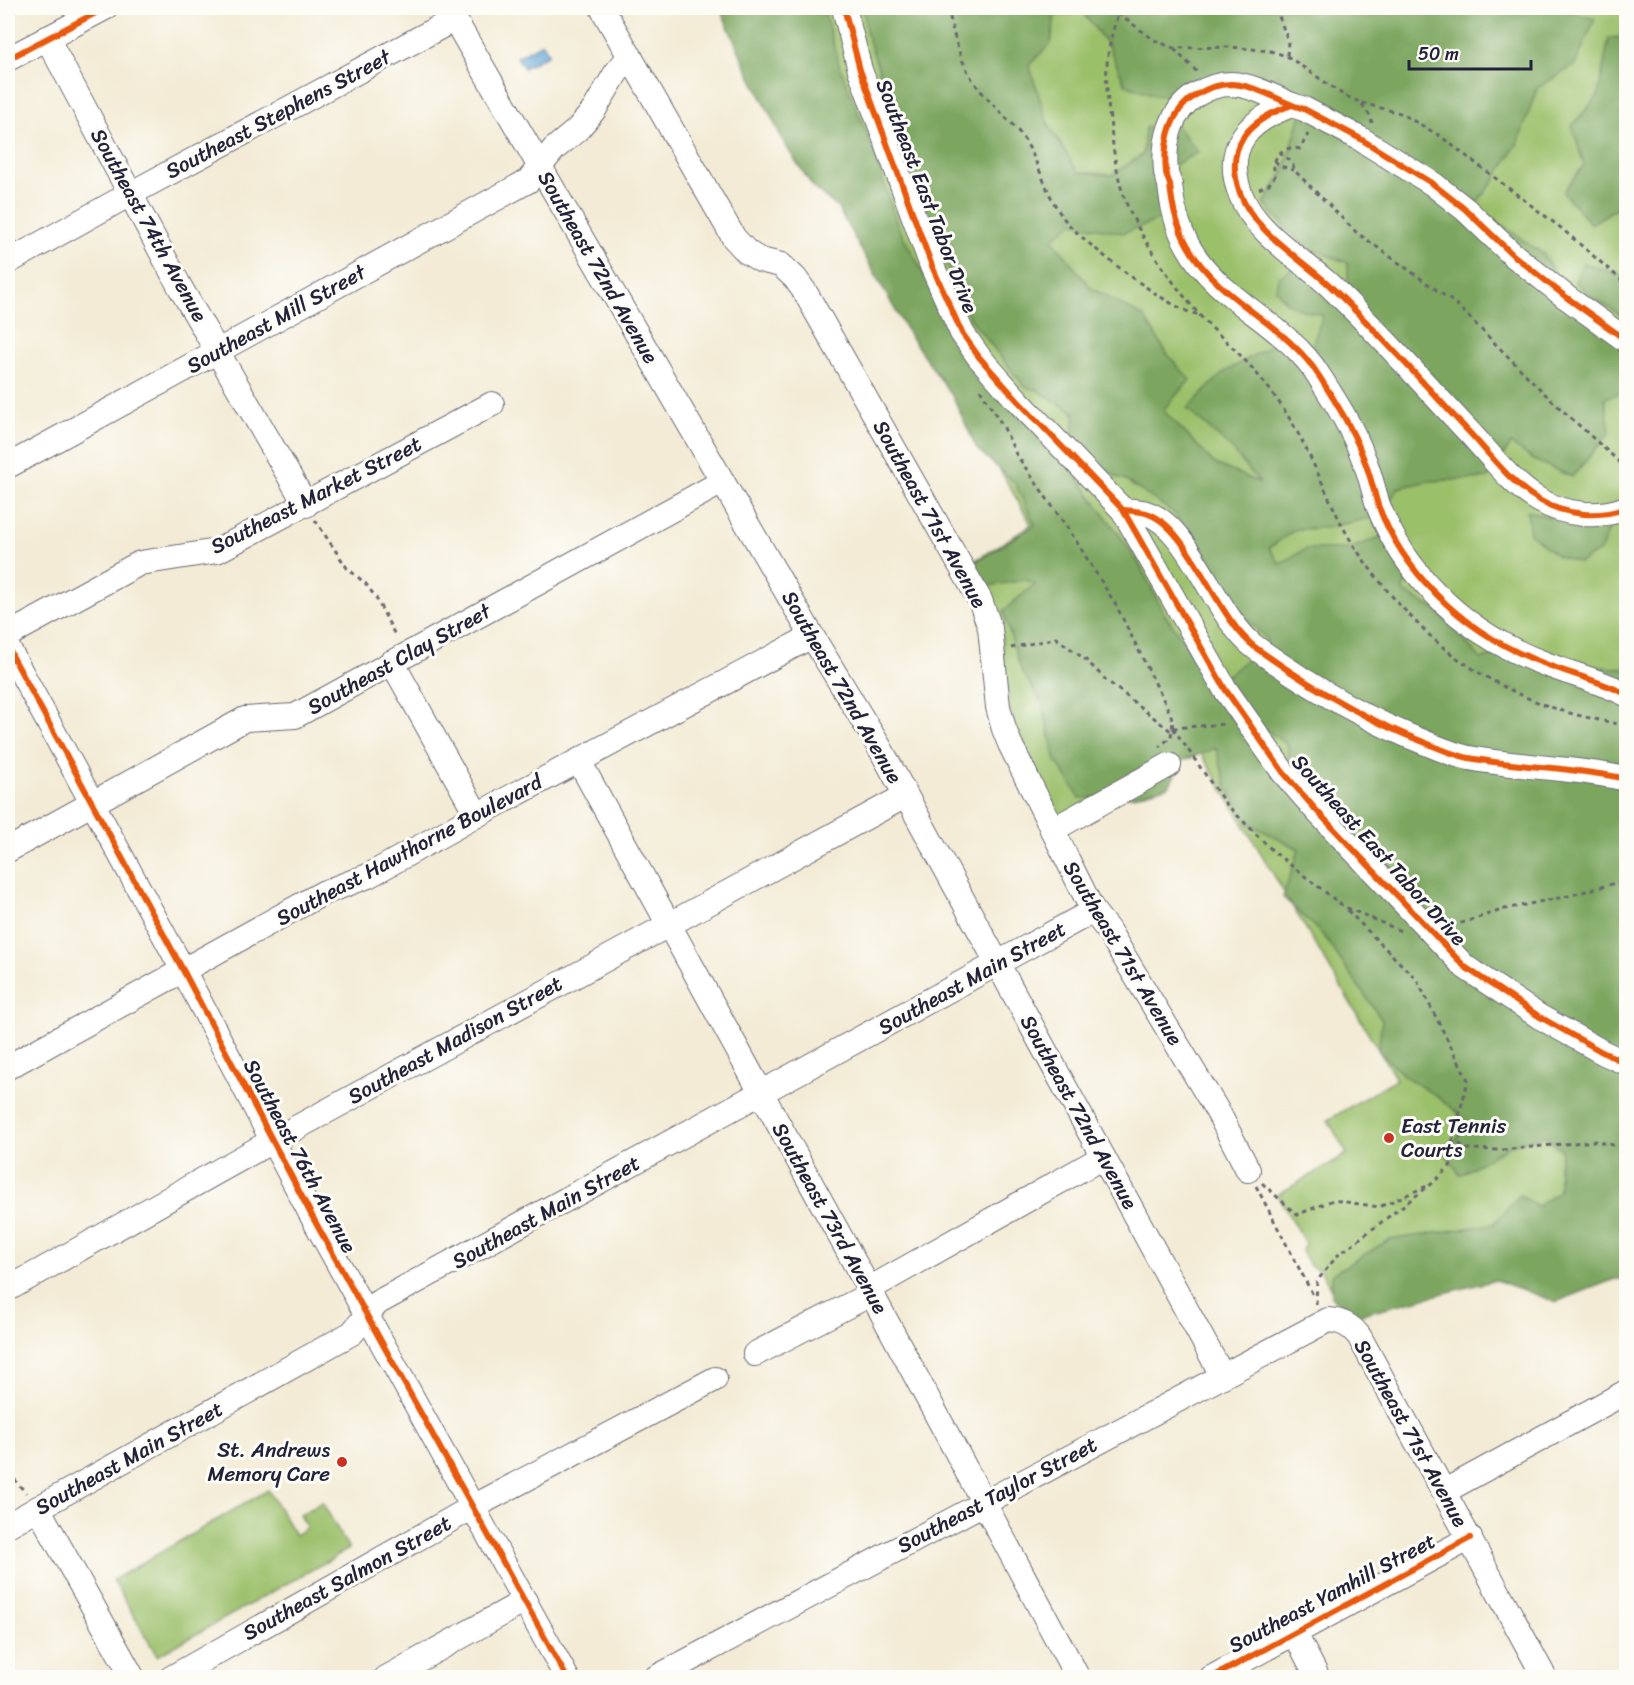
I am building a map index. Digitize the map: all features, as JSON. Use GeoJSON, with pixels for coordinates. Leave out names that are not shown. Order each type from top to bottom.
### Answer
{"type":"FeatureCollection","features":[{"type":"Feature","properties":{"kind":"street"},"geometry":{"type":"LineString","coordinates":[[8,59],[105,8]]}},
{"type":"Feature","properties":{"kind":"street","name":"Southeast 71st Avenue"},"geometry":{"type":"LineString","coordinates":[[602,8],[734,238],[747,252],[760,260],[781,265],[795,278],[805,292],[980,600],[990,628],[998,707],[1004,729],[1093,911],[1108,930],[1218,1112],[1248,1170]]}},
{"type":"Feature","properties":{"kind":"street","name":"Southeast East Tabor Drive"},"geometry":{"type":"LineString","coordinates":[[844,8],[860,70],[932,266],[962,333],[988,367],[1123,510],[1220,680],[1299,791],[1456,960],[1473,974],[1540,1017],[1626,1063]]}},
{"type":"Feature","properties":{"kind":"street","name":"Southeast 72nd Avenue"},"geometry":{"type":"LineString","coordinates":[[452,13],[722,482],[880,748],[1222,1375]]}},
{"type":"Feature","properties":{"kind":"street","name":"Southeast Stephens Street"},"geometry":{"type":"LineString","coordinates":[[8,262],[452,13]]}},
{"type":"Feature","properties":{"kind":"street","name":"Southeast 74th Avenue"},"geometry":{"type":"LineString","coordinates":[[47,38],[180,286],[306,505]]}},
{"type":"Feature","properties":{"kind":"street","name":"Southeast Mill Street"},"geometry":{"type":"LineString","coordinates":[[8,466],[528,181],[554,149],[577,130],[594,110],[616,73],[630,56]]}},
{"type":"Feature","properties":{"kind":"street"},"geometry":{"type":"LineString","coordinates":[[1626,340],[1566,297],[1512,254],[1458,204],[1432,184],[1359,138],[1304,109],[1262,92],[1232,84],[1219,85],[1195,95],[1177,112],[1170,130],[1166,174],[1170,183],[1172,206],[1188,246],[1197,261],[1228,292],[1293,345],[1319,376],[1356,439],[1388,527],[1404,555],[1424,582],[1464,620],[1505,645],[1542,663],[1626,694]]}},
{"type":"Feature","properties":{"kind":"street"},"geometry":{"type":"LineString","coordinates":[[1170,183],[1175,175],[1181,123],[1191,108],[1211,96],[1226,92],[1245,96],[1252,109],[1237,152],[1236,182],[1252,218],[1362,317],[1516,483],[1547,504],[1575,513],[1599,514],[1626,508]]}},
{"type":"Feature","properties":{"kind":"street"},"geometry":{"type":"LineString","coordinates":[[1244,133],[1262,118],[1292,105]]}},
{"type":"Feature","properties":{"kind":"street","name":"Southeast Market Street"},"geometry":{"type":"LineString","coordinates":[[8,636],[140,563],[217,551],[492,405]]}},
{"type":"Feature","properties":{"kind":"street","name":"Southeast Clay Street"},"geometry":{"type":"LineString","coordinates":[[8,850],[244,719],[295,716],[722,482]]}},
{"type":"Feature","properties":{"kind":"street"},"geometry":{"type":"LineString","coordinates":[[1123,510],[1145,513],[1166,525],[1190,555],[1234,625],[1249,641],[1303,679],[1368,718],[1459,756],[1577,770],[1626,779]]}},
{"type":"Feature","properties":{"kind":"street","name":"Southeast Hawthorne Boulevard"},"geometry":{"type":"LineString","coordinates":[[8,1067],[323,893],[368,876],[477,815],[812,636]]}},
{"type":"Feature","properties":{"kind":"street","name":"Southeast 76th Avenue"},"geometry":{"type":"LineString","coordinates":[[8,648],[367,1316],[567,1677]]}},
{"type":"Feature","properties":{"kind":"street"},"geometry":{"type":"LineString","coordinates":[[399,658],[477,815]]}},
{"type":"Feature","properties":{"kind":"street"},"geometry":{"type":"LineString","coordinates":[[1052,830],[1161,757]]}},
{"type":"Feature","properties":{"kind":"street","name":"Southeast 73rd Avenue"},"geometry":{"type":"LineString","coordinates":[[579,761],[869,1289],[1078,1677]]}},
{"type":"Feature","properties":{"kind":"street","name":"Southeast Madison Street"},"geometry":{"type":"LineString","coordinates":[[8,1289],[272,1141],[905,796]]}},
{"type":"Feature","properties":{"kind":"street","name":"Southeast Main Street"},"geometry":{"type":"LineString","coordinates":[[8,1525],[352,1333],[377,1303],[761,1095],[1093,911]]}},
{"type":"Feature","properties":{"kind":"street"},"geometry":{"type":"LineString","coordinates":[[755,1354],[861,1299],[869,1289],[1103,1157]]}},
{"type":"Feature","properties":{"kind":"street","name":"Southeast Taylor Street"},"geometry":{"type":"LineString","coordinates":[[655,1677],[1317,1324],[1328,1320],[1340,1321]]}},
{"type":"Feature","properties":{"kind":"street","name":"Southeast 71st Avenue"},"geometry":{"type":"LineString","coordinates":[[1340,1321],[1353,1328],[1359,1336],[1545,1677]]}},
{"type":"Feature","properties":{"kind":"street","name":"Southeast Salmon Street"},"geometry":{"type":"LineString","coordinates":[[171,1677],[473,1507],[715,1379]]}},
{"type":"Feature","properties":{"kind":"street"},"geometry":{"type":"LineString","coordinates":[[1445,1491],[1626,1392]]}},
{"type":"Feature","properties":{"kind":"street"},"geometry":{"type":"LineString","coordinates":[[38,1508],[133,1677]]}},
{"type":"Feature","properties":{"kind":"street","name":"Southeast Yamhill Street"},"geometry":{"type":"LineString","coordinates":[[1211,1677],[1470,1538]]}},
{"type":"Feature","properties":{"kind":"street"},"geometry":{"type":"LineString","coordinates":[[386,1677],[525,1601]]}},
{"type":"Feature","properties":{"kind":"street"},"geometry":{"type":"LineString","coordinates":[[1294,1632],[1318,1677]]}},
{"type":"Feature","properties":{"kind":"path"},"geometry":{"type":"LineString","coordinates":[[948,8],[956,46],[967,72],[987,99],[1009,120],[1023,138],[1064,219],[1085,241],[1168,303],[1190,313],[1198,314],[1142,233],[1126,201],[1119,179],[1114,156],[1106,77],[1107,51],[1120,8]]}},
{"type":"Feature","properties":{"kind":"path"},"geometry":{"type":"LineString","coordinates":[[1111,8],[1154,40],[1173,48],[1198,73]]}},
{"type":"Feature","properties":{"kind":"path"},"geometry":{"type":"LineString","coordinates":[[1275,8],[1288,40],[1287,56]]}},
{"type":"Feature","properties":{"kind":"path"},"geometry":{"type":"LineString","coordinates":[[1173,48],[1232,47],[1270,51],[1287,56],[1345,96],[1400,113],[1440,136],[1561,228],[1626,284]]}},
{"type":"Feature","properties":{"kind":"path"},"geometry":{"type":"LineString","coordinates":[[1360,102],[1370,116],[1373,126]]}},
{"type":"Feature","properties":{"kind":"path"},"geometry":{"type":"LineString","coordinates":[[1259,190],[1269,184],[1275,176],[1273,164],[1279,153],[1292,147],[1300,149],[1305,143],[1310,128]]}},
{"type":"Feature","properties":{"kind":"path"},"geometry":{"type":"LineString","coordinates":[[1279,153],[1288,158],[1294,165],[1294,170]]}},
{"type":"Feature","properties":{"kind":"path"},"geometry":{"type":"LineString","coordinates":[[1274,160],[1280,166],[1294,170],[1356,232],[1456,304],[1550,399],[1626,468]]}},
{"type":"Feature","properties":{"kind":"path"},"geometry":{"type":"LineString","coordinates":[[988,367],[978,381],[982,393],[1004,428],[1016,454],[1073,536],[1116,605],[1170,713],[1173,730],[1161,757]]}},
{"type":"Feature","properties":{"kind":"path"},"geometry":{"type":"LineString","coordinates":[[306,505],[347,568],[366,584],[376,598],[399,658]]}},
{"type":"Feature","properties":{"kind":"path"},"geometry":{"type":"LineString","coordinates":[[992,646],[1007,649],[1056,638],[1086,660],[1106,680],[1173,730],[1225,803],[1274,852],[1343,906],[1417,981],[1468,1080],[1452,1143],[1453,1163],[1434,1182],[1337,1256],[1317,1281],[1315,1299],[1248,1170]]}},
{"type":"Feature","properties":{"kind":"path"},"geometry":{"type":"LineString","coordinates":[[1173,730],[1249,723]]}},
{"type":"Feature","properties":{"kind":"path"},"geometry":{"type":"LineString","coordinates":[[1343,906],[1415,937],[1505,909],[1568,896],[1626,880]]}},
{"type":"Feature","properties":{"kind":"path"},"geometry":{"type":"LineString","coordinates":[[1445,1151],[1452,1143],[1460,1143],[1467,1149],[1501,1150],[1595,1141],[1626,1148]]}},
{"type":"Feature","properties":{"kind":"path"},"geometry":{"type":"LineString","coordinates":[[1248,1170],[1297,1215],[1333,1200],[1379,1208],[1434,1182]]}},
{"type":"Feature","properties":{"kind":"path"},"geometry":{"type":"LineString","coordinates":[[8,1472],[38,1508]]}},
{"type":"Feature","properties":{"kind":"green space"},"geometry":{"type":"Polygon","coordinates":[[[717,8],[823,8],[840,67],[873,149],[898,227],[983,383],[1061,454],[1137,560],[1165,615],[1204,669],[1224,678],[1267,640],[1233,604],[1205,554],[1174,513],[1123,479],[1097,470],[1073,435],[1075,413],[1037,390],[1025,387],[969,317],[929,222],[866,31],[864,8],[1557,8],[1595,19],[1575,65],[1537,88],[1519,141],[1494,181],[1474,206],[1542,253],[1580,314],[1626,349],[1626,391],[1605,398],[1610,432],[1572,477],[1534,460],[1511,444],[1488,478],[1429,481],[1398,488],[1379,516],[1325,528],[1296,529],[1269,548],[1280,564],[1306,549],[1349,549],[1399,530],[1413,566],[1402,591],[1436,610],[1481,659],[1520,650],[1573,667],[1626,668],[1626,1279],[1615,1279],[1556,1302],[1496,1280],[1357,1315],[1331,1297],[1332,1274],[1389,1240],[1494,1224],[1519,1195],[1538,1206],[1559,1191],[1559,1165],[1562,1151],[1545,1136],[1510,1145],[1460,1175],[1445,1153],[1469,1122],[1439,1098],[1403,1075],[1378,1050],[1382,1020],[1323,935],[1283,897],[1299,849],[1247,823],[1226,785],[1216,748],[1182,761],[1169,786],[1134,796],[1080,798],[1056,761],[1042,703],[1021,670],[1003,611],[1035,584],[1025,580],[982,587],[970,565],[1035,525],[1015,483],[977,449],[953,397],[910,336],[837,207],[813,187],[786,146],[746,67],[723,15],[717,8]],[[1083,13],[1055,15],[1051,43],[1029,65],[1048,124],[1078,172],[1112,175],[1143,154],[1145,128],[1174,123],[1198,152],[1160,173],[1165,218],[1123,233],[1073,223],[1052,239],[1091,288],[1144,317],[1168,355],[1190,380],[1163,410],[1215,464],[1260,483],[1230,447],[1187,409],[1223,373],[1277,342],[1311,349],[1323,315],[1296,308],[1285,301],[1276,289],[1278,278],[1293,268],[1348,292],[1348,263],[1304,246],[1264,204],[1284,171],[1303,108],[1278,75],[1195,99],[1155,95],[1125,84],[1108,45],[1083,13]],[[1260,726],[1256,742],[1334,812],[1336,799],[1327,789],[1289,765],[1288,745],[1260,726]]]}},
{"type":"Feature","properties":{"kind":"green space"},"geometry":{"type":"Polygon","coordinates":[[[730,8],[1626,8],[1626,1217],[1344,1282],[1331,1289],[1320,1270],[1310,1266],[1302,1251],[1305,1243],[1277,1195],[1347,1154],[1328,1120],[1396,1079],[1193,740],[1060,818],[1014,725],[1010,710],[998,613],[991,593],[974,561],[1031,524],[833,180],[730,8]]]}},
{"type":"Feature","properties":{"kind":"green space"},"geometry":{"type":"Polygon","coordinates":[[[1626,37],[1626,202],[1591,224],[1563,192],[1584,165],[1572,126],[1598,96],[1609,38],[1626,37]]]}},
{"type":"Feature","properties":{"kind":"green space"},"geometry":{"type":"Polygon","coordinates":[[[1583,263],[1626,276],[1626,318],[1597,301],[1575,282],[1583,263]]]}},
{"type":"Feature","properties":{"kind":"green space"},"geometry":{"type":"Polygon","coordinates":[[[1527,511],[1591,528],[1609,530],[1600,551],[1579,563],[1556,555],[1530,533],[1527,511]]]}},
{"type":"Feature","properties":{"kind":"green space"},"geometry":{"type":"Polygon","coordinates":[[[268,1490],[295,1535],[307,1527],[300,1515],[322,1502],[349,1549],[157,1656],[113,1580],[268,1490]]]}},
{"type":"Feature","properties":{"kind":"water"},"geometry":{"type":"Polygon","coordinates":[[[542,43],[549,54],[524,68],[517,57],[542,43]]]}},
{"type":"Feature","properties":{"kind":"cycle path"},"geometry":{"type":"LineString","coordinates":[[8,59],[105,8]]}},
{"type":"Feature","properties":{"kind":"cycle path"},"geometry":{"type":"LineString","coordinates":[[844,8],[860,70],[932,266],[962,333],[979,357],[1017,400],[1123,510],[1225,689],[1283,772],[1316,810],[1465,967],[1540,1017],[1626,1063]]}},
{"type":"Feature","properties":{"kind":"cycle path"},"geometry":{"type":"LineString","coordinates":[[1292,105],[1255,89],[1226,84],[1200,93],[1187,102],[1174,118],[1167,139],[1166,172],[1176,216],[1188,246],[1216,282],[1289,341],[1319,376],[1354,436],[1368,469],[1378,505],[1395,542],[1410,564],[1436,594],[1474,627],[1503,644],[1533,659],[1626,694]]}},
{"type":"Feature","properties":{"kind":"cycle path"},"geometry":{"type":"LineString","coordinates":[[1626,340],[1566,297],[1512,254],[1466,210],[1433,184],[1359,138],[1304,109],[1292,105],[1263,118],[1252,127],[1238,148],[1235,161],[1240,193],[1255,219],[1364,319],[1519,486],[1539,500],[1570,512],[1605,514],[1626,508]]}},
{"type":"Feature","properties":{"kind":"cycle path"},"geometry":{"type":"LineString","coordinates":[[1123,510],[1146,513],[1162,521],[1176,535],[1228,616],[1241,634],[1256,648],[1296,676],[1359,713],[1403,734],[1463,757],[1626,779]]}},
{"type":"Feature","properties":{"kind":"cycle path"},"geometry":{"type":"LineString","coordinates":[[8,648],[183,970],[312,1216],[567,1678]]}},
{"type":"Feature","properties":{"kind":"cycle path"},"geometry":{"type":"LineString","coordinates":[[1211,1678],[1470,1538]]}},
{"type":"Feature","properties":{"kind":"place","name":"East Tennis Courts"},"geometry":{"type":"Point","coordinates":[1389,1138]}},
{"type":"Feature","properties":{"kind":"place","name":"St. Andrews Memory Care"},"geometry":{"type":"Point","coordinates":[342,1462]}}]}
